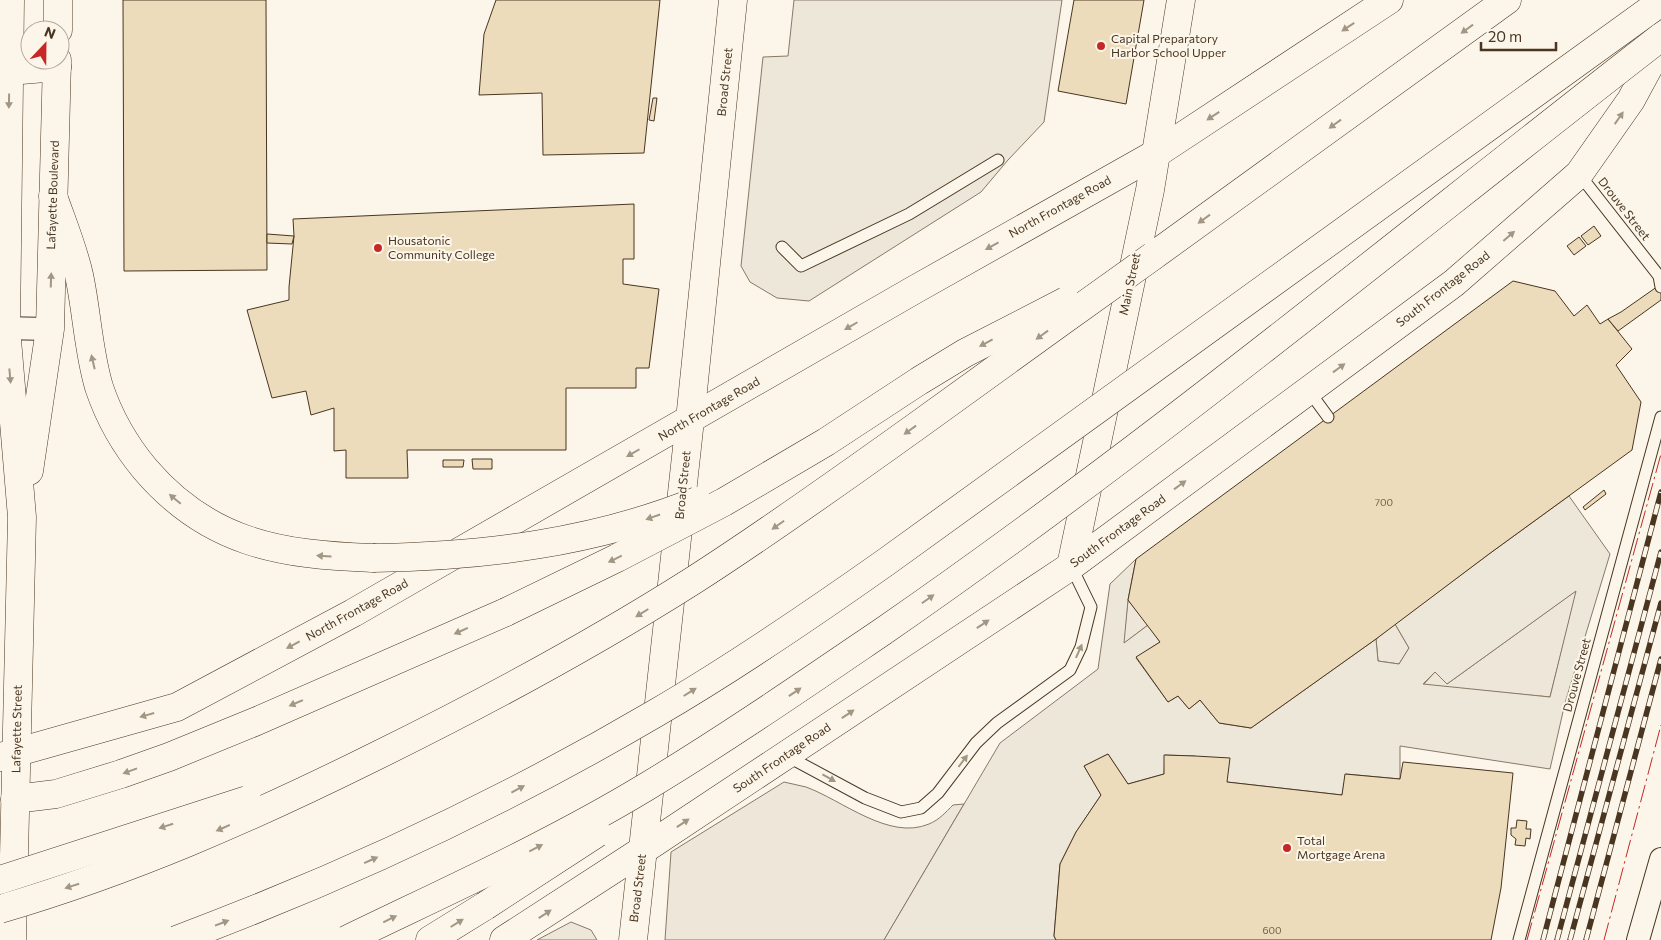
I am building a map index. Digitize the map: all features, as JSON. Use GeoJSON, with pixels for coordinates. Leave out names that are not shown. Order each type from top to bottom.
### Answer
{"type":"FeatureCollection","features":[{"type":"Feature","properties":{"kind":"main road"},"geometry":{"type":"LineString","coordinates":[[3,328],[5,71],[10,0]]}},
{"type":"Feature","properties":{"kind":"main road"},"geometry":{"type":"LineString","coordinates":[[58,0],[58,20]]}},
{"type":"Feature","properties":{"kind":"main road","name":"Broad Street"},"geometry":{"type":"LineString","coordinates":[[632,940],[690,420],[733,0]]}},
{"type":"Feature","properties":{"kind":"main road","name":"Main Street"},"geometry":{"type":"LineString","coordinates":[[1071,566],[1157,153],[1181,0]]}},
{"type":"Feature","properties":{"kind":"main road","name":"North Frontage Road"},"geometry":{"type":"LineString","coordinates":[[8,754],[177,707],[353,613],[914,290],[1157,153],[1389,0]]}},
{"type":"Feature","properties":{"kind":"main road"},"geometry":{"type":"LineString","coordinates":[[0,909],[106,874],[192,842],[278,804],[535,676],[618,628],[782,522],[1507,0]]}},
{"type":"Feature","properties":{"kind":"main road"},"geometry":{"type":"LineString","coordinates":[[176,940],[243,915],[412,842],[496,800],[656,714],[734,665],[886,562],[1661,2]]}},
{"type":"Feature","properties":{"kind":"main road"},"geometry":{"type":"LineString","coordinates":[[430,940],[587,840],[1066,500],[1219,384],[1661,36]]}},
{"type":"Feature","properties":{"kind":"main road","name":"South Frontage Road"},"geometry":{"type":"LineString","coordinates":[[504,940],[1071,566],[1454,283],[1580,174],[1631,100],[1661,44]]}},
{"type":"Feature","properties":{"kind":"main road"},"geometry":{"type":"LineString","coordinates":[[5,71],[20,69]]}},
{"type":"Feature","properties":{"kind":"main road","name":"Lafayette Boulevard"},"geometry":{"type":"LineString","coordinates":[[50,329],[57,70]]}},
{"type":"Feature","properties":{"kind":"main road"},"geometry":{"type":"LineString","coordinates":[[53,196],[79,275],[91,352],[104,402],[117,430],[128,447],[156,481],[188,511],[208,523],[253,542],[298,553],[373,558],[502,551],[557,542],[643,520],[694,502],[826,442]]}},
{"type":"Feature","properties":{"kind":"main road"},"geometry":{"type":"LineString","coordinates":[[8,799],[56,794],[121,774],[169,756],[265,717],[506,612],[673,530],[724,502],[826,442],[919,381],[965,354],[1153,256]]}},
{"type":"Feature","properties":{"kind":"main road","name":"Lafayette Street"},"geometry":{"type":"LineString","coordinates":[[3,328],[22,517]]}},
{"type":"Feature","properties":{"kind":"main road","name":"Lafayette Street"},"geometry":{"type":"LineString","coordinates":[[12,940],[8,754],[22,517],[50,329]]}},
{"type":"Feature","properties":{"kind":"main road"},"geometry":{"type":"LineString","coordinates":[[346,940],[567,832],[645,788],[764,713]]}},
{"type":"Feature","properties":{"kind":"main road"},"geometry":{"type":"LineString","coordinates":[[0,880],[363,763]]}},
{"type":"Feature","properties":{"kind":"street"},"geometry":{"type":"LineString","coordinates":[[3,328],[50,329]]}},
{"type":"Feature","properties":{"kind":"street"},"geometry":{"type":"LineString","coordinates":[[1638,940],[1661,858]]}},
{"type":"Feature","properties":{"kind":"lane"},"geometry":{"type":"LineString","coordinates":[[782,247],[801,266],[909,214],[998,160]]}},
{"type":"Feature","properties":{"kind":"lane","name":"Drouve Street"},"geometry":{"type":"LineString","coordinates":[[1580,174],[1659,276],[1661,288]]}},
{"type":"Feature","properties":{"kind":"lane"},"geometry":{"type":"LineString","coordinates":[[1309,390],[1328,417]]}},
{"type":"Feature","properties":{"kind":"lane","name":"Drouve Street"},"geometry":{"type":"LineString","coordinates":[[1519,940],[1661,417]]}},
{"type":"Feature","properties":{"kind":"lane"},"geometry":{"type":"LineString","coordinates":[[786,755],[865,798],[900,812],[921,808],[938,793],[976,743],[997,723],[1070,670],[1081,647],[1091,607],[1071,566]]}},
{"type":"Feature","properties":{"kind":"shaded area"},"geometry":{"type":"Polygon","coordinates":[[[794,0],[1062,0],[1044,122],[981,192],[809,301],[777,298],[750,282],[741,266],[763,57],[788,56],[794,0]]]}},
{"type":"Feature","properties":{"kind":"shaded area"},"geometry":{"type":"Polygon","coordinates":[[[1569,496],[1610,554],[1565,703],[1550,769],[1400,746],[1400,779],[1346,774],[1342,795],[1227,782],[1195,756],[1165,755],[1164,774],[1128,784],[1108,754],[1084,766],[1101,795],[1076,832],[1060,864],[1054,936],[1056,940],[884,940],[1000,743],[1098,669],[1110,584],[1136,559],[1128,600],[1124,643],[1148,625],[1160,642],[1136,658],[1168,702],[1178,696],[1189,709],[1200,700],[1219,723],[1251,728],[1376,639],[1378,661],[1399,664],[1409,648],[1395,624],[1569,496]],[[1576,591],[1447,684],[1435,672],[1423,684],[1550,697],[1576,591]]]}},
{"type":"Feature","properties":{"kind":"shaded area"},"geometry":{"type":"Polygon","coordinates":[[[1577,590],[1550,697],[1423,685],[1435,672],[1447,684],[1577,590]]]}},
{"type":"Feature","properties":{"kind":"shaded area"},"geometry":{"type":"Polygon","coordinates":[[[1128,600],[1148,625],[1123,644],[1128,600]]]}},
{"type":"Feature","properties":{"kind":"shaded area"},"geometry":{"type":"Polygon","coordinates":[[[1395,624],[1409,648],[1399,664],[1378,661],[1376,639],[1395,624]]]}},
{"type":"Feature","properties":{"kind":"shaded area"},"geometry":{"type":"Polygon","coordinates":[[[784,782],[806,787],[866,817],[898,827],[914,828],[929,824],[939,818],[953,805],[964,804],[884,940],[665,940],[671,852],[784,782]]]}},
{"type":"Feature","properties":{"kind":"shaded area"},"geometry":{"type":"Polygon","coordinates":[[[571,922],[591,930],[597,940],[537,940],[571,922]]]}},
{"type":"Feature","properties":{"kind":"building"},"geometry":{"type":"Polygon","coordinates":[[[123,0],[266,0],[267,270],[124,271],[123,0]]]}},
{"type":"Feature","properties":{"kind":"building"},"geometry":{"type":"Polygon","coordinates":[[[496,0],[660,0],[644,153],[543,155],[542,93],[479,95],[484,34],[496,0]]]}},
{"type":"Feature","properties":{"kind":"building","name":"Capital Preparatory Harbor School Upper"},"geometry":{"type":"Polygon","coordinates":[[[1074,0],[1144,0],[1126,104],[1058,91],[1074,0]]]}},
{"type":"Feature","properties":{"kind":"building"},"geometry":{"type":"Polygon","coordinates":[[[653,98],[657,98],[654,121],[649,120],[653,98]]]}},
{"type":"Feature","properties":{"kind":"building"},"geometry":{"type":"Polygon","coordinates":[[[634,204],[634,259],[623,259],[623,284],[659,289],[649,368],[636,368],[636,388],[566,388],[566,450],[407,450],[408,478],[346,478],[346,450],[334,451],[334,408],[311,415],[306,391],[272,398],[247,310],[289,300],[294,236],[293,219],[634,204]]]}},
{"type":"Feature","properties":{"kind":"building"},"geometry":{"type":"Polygon","coordinates":[[[1594,226],[1601,236],[1588,245],[1581,236],[1594,226]]]}},
{"type":"Feature","properties":{"kind":"building"},"geometry":{"type":"Polygon","coordinates":[[[267,234],[294,236],[292,244],[267,243],[267,234]]]}},
{"type":"Feature","properties":{"kind":"building"},"geometry":{"type":"Polygon","coordinates":[[[1579,237],[1586,246],[1574,255],[1567,246],[1579,237]]]}},
{"type":"Feature","properties":{"kind":"building"},"geometry":{"type":"Polygon","coordinates":[[[1513,281],[1555,291],[1574,316],[1587,305],[1600,324],[1608,319],[1632,349],[1616,365],[1641,402],[1632,450],[1376,639],[1251,728],[1219,723],[1200,700],[1189,709],[1178,696],[1168,702],[1136,657],[1160,642],[1128,600],[1136,559],[1513,281]]]}},
{"type":"Feature","properties":{"kind":"building"},"geometry":{"type":"Polygon","coordinates":[[[1661,284],[1661,300],[1618,331],[1608,319],[1661,284]]]}},
{"type":"Feature","properties":{"kind":"building"},"geometry":{"type":"Polygon","coordinates":[[[472,459],[492,459],[492,469],[473,469],[472,459]]]}},
{"type":"Feature","properties":{"kind":"building"},"geometry":{"type":"Polygon","coordinates":[[[443,460],[464,460],[463,467],[443,467],[443,460]]]}},
{"type":"Feature","properties":{"kind":"building"},"geometry":{"type":"Polygon","coordinates":[[[1604,490],[1606,494],[1585,510],[1583,507],[1604,490]]]}},
{"type":"Feature","properties":{"kind":"building","name":"Total Mortgage Arena"},"geometry":{"type":"Polygon","coordinates":[[[1108,754],[1128,784],[1164,774],[1164,755],[1195,756],[1230,758],[1227,782],[1342,795],[1345,774],[1400,779],[1403,762],[1513,773],[1501,888],[1491,940],[1056,940],[1054,936],[1060,864],[1076,832],[1101,795],[1084,766],[1108,754]]]}},
{"type":"Feature","properties":{"kind":"building"},"geometry":{"type":"Polygon","coordinates":[[[1517,820],[1527,821],[1526,829],[1531,829],[1530,839],[1526,838],[1525,846],[1515,845],[1516,839],[1511,835],[1511,828],[1516,828],[1517,820]]]}},
{"type":"Feature","properties":{"kind":"railway"},"geometry":{"type":"LineString","coordinates":[[1543,940],[1661,492]]}},
{"type":"Feature","properties":{"kind":"railway"},"geometry":{"type":"LineString","coordinates":[[1557,940],[1661,552]]}},
{"type":"Feature","properties":{"kind":"railway"},"geometry":{"type":"LineString","coordinates":[[1570,940],[1661,603]]}},
{"type":"Feature","properties":{"kind":"railway"},"geometry":{"type":"LineString","coordinates":[[1586,940],[1661,659]]}},
{"type":"Feature","properties":{"kind":"power"},"geometry":{"type":"LineString","coordinates":[[1527,940],[1661,454]]}},
{"type":"Feature","properties":{"kind":"power"},"geometry":{"type":"LineString","coordinates":[[1604,940],[1661,725]]}},
{"type":"Feature","properties":{"kind":"place","name":"Capital Preparatory Harbor School Upper"},"geometry":{"type":"Point","coordinates":[1101,46]}},
{"type":"Feature","properties":{"kind":"place","name":"Housatonic Community College"},"geometry":{"type":"Point","coordinates":[378,248]}},
{"type":"Feature","properties":{"kind":"place","name":"Total Mortgage Arena"},"geometry":{"type":"Point","coordinates":[1287,848]}}]}
